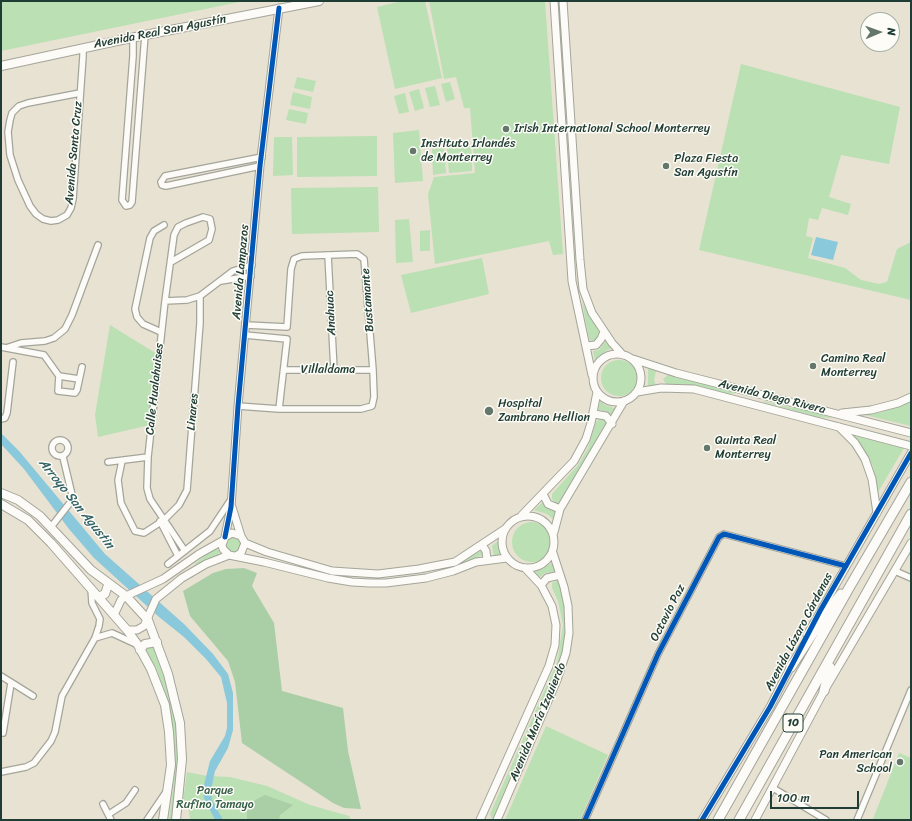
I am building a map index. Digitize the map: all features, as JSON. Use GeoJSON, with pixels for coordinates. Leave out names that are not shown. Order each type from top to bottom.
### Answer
{"type":"FeatureCollection","features":[{"type":"Feature","properties":{"kind":"highway","name":"Avenida Lázaro Cárdenas"},"geometry":{"type":"LineString","coordinates":[[718,820],[848,588],[911,482]]}},
{"type":"Feature","properties":{"kind":"highway","name":"10"},"geometry":{"type":"LineString","coordinates":[[739,820],[911,514]]}},
{"type":"Feature","properties":{"kind":"highway"},"geometry":{"type":"LineString","coordinates":[[791,667],[833,603],[848,588]]}},
{"type":"Feature","properties":{"kind":"highway"},"geometry":{"type":"LineString","coordinates":[[824,691],[828,674],[848,627]]}},
{"type":"Feature","properties":{"kind":"main road","name":"Avenida Real San Agustín"},"geometry":{"type":"LineString","coordinates":[[1,66],[145,35],[319,1]]}},
{"type":"Feature","properties":{"kind":"main road"},"geometry":{"type":"LineString","coordinates":[[1,493],[18,500],[40,516],[85,564],[108,585],[126,596],[148,620],[157,642],[171,686],[180,729],[182,759],[176,820]]}},
{"type":"Feature","properties":{"kind":"main road"},"geometry":{"type":"LineString","coordinates":[[1,504],[32,524],[91,588],[127,630],[139,648],[156,680],[166,711],[170,748],[168,790],[163,820]]}},
{"type":"Feature","properties":{"kind":"main road"},"geometry":{"type":"LineString","coordinates":[[98,597],[105,594],[108,585]]}},
{"type":"Feature","properties":{"kind":"main road"},"geometry":{"type":"LineString","coordinates":[[139,648],[145,644],[157,642]]}},
{"type":"Feature","properties":{"kind":"street"},"geometry":{"type":"LineString","coordinates":[[554,1],[572,281],[593,384],[597,392],[610,401],[624,401]]}},
{"type":"Feature","properties":{"kind":"street"},"geometry":{"type":"LineString","coordinates":[[563,1],[581,275],[587,302],[604,332],[623,355]]}},
{"type":"Feature","properties":{"kind":"street","name":"Avenida Lampazos"},"geometry":{"type":"LineString","coordinates":[[224,538],[232,498],[238,406],[260,166],[278,8]]}},
{"type":"Feature","properties":{"kind":"street"},"geometry":{"type":"LineString","coordinates":[[133,38],[134,56],[122,200],[126,206],[130,205],[132,202],[145,35]]}},
{"type":"Feature","properties":{"kind":"street","name":"Avenida Santa Cruz"},"geometry":{"type":"LineString","coordinates":[[80,93],[28,103],[18,106],[12,113],[8,132],[10,155],[18,180],[30,206],[36,214],[43,219],[51,221],[58,220],[67,215],[71,208],[80,93],[83,48]]}},
{"type":"Feature","properties":{"kind":"street"},"geometry":{"type":"LineString","coordinates":[[128,125],[137,125]]}},
{"type":"Feature","properties":{"kind":"street"},"geometry":{"type":"LineString","coordinates":[[260,166],[166,186],[162,185],[161,182],[164,176],[262,157]]}},
{"type":"Feature","properties":{"kind":"street"},"geometry":{"type":"LineString","coordinates":[[206,168],[207,177]]}},
{"type":"Feature","properties":{"kind":"street","name":"Calle Hualahuises"},"geometry":{"type":"LineString","coordinates":[[171,262],[209,240],[212,229],[210,219],[199,218],[178,227],[174,235],[161,332],[148,457],[148,495],[159,514],[178,556]]}},
{"type":"Feature","properties":{"kind":"street"},"geometry":{"type":"LineString","coordinates":[[161,332],[143,324],[137,317],[135,309],[150,238],[154,231],[164,226]]}},
{"type":"Feature","properties":{"kind":"street"},"geometry":{"type":"LineString","coordinates":[[4,347],[21,343],[45,341],[54,338],[65,329],[72,315],[98,244]]}},
{"type":"Feature","properties":{"kind":"street","name":"Bustamante"},"geometry":{"type":"LineString","coordinates":[[238,406],[279,409],[369,408],[374,401],[373,370],[364,259],[357,254],[302,256],[292,261],[287,327],[246,325]]}},
{"type":"Feature","properties":{"kind":"street","name":"Anahuac"},"geometry":{"type":"LineString","coordinates":[[328,255],[334,370]]}},
{"type":"Feature","properties":{"kind":"street"},"geometry":{"type":"LineString","coordinates":[[165,301],[187,300],[200,296],[233,271],[252,265]]}},
{"type":"Feature","properties":{"kind":"street"},"geometry":{"type":"LineString","coordinates":[[221,281],[251,276]]}},
{"type":"Feature","properties":{"kind":"street","name":"Linares"},"geometry":{"type":"LineString","coordinates":[[122,461],[118,480],[119,495],[135,531],[144,533],[162,521],[182,501],[187,490],[200,322],[200,296]]}},
{"type":"Feature","properties":{"kind":"street"},"geometry":{"type":"LineString","coordinates":[[586,346],[596,345],[604,332]]}},
{"type":"Feature","properties":{"kind":"street"},"geometry":{"type":"LineString","coordinates":[[245,335],[287,339],[279,409]]}},
{"type":"Feature","properties":{"kind":"street"},"geometry":{"type":"LineString","coordinates":[[4,347],[44,355],[59,376],[57,389],[60,392],[76,392],[82,367]]}},
{"type":"Feature","properties":{"kind":"street"},"geometry":{"type":"LineString","coordinates":[[505,529],[502,544],[504,554],[525,568],[543,564],[553,553],[555,543],[554,532],[560,508],[612,424],[624,401],[637,392],[641,377],[640,370],[633,359],[623,355],[607,356],[596,365],[592,375]]}},
{"type":"Feature","properties":{"kind":"street","name":"Avenida Diego Rivera"},"geometry":{"type":"LineString","coordinates":[[633,359],[676,373],[911,433]]}},
{"type":"Feature","properties":{"kind":"street"},"geometry":{"type":"LineString","coordinates":[[1,419],[5,418],[7,413],[13,362]]}},
{"type":"Feature","properties":{"kind":"street","name":"Villaldama"},"geometry":{"type":"LineString","coordinates":[[284,370],[373,370]]}},
{"type":"Feature","properties":{"kind":"street"},"geometry":{"type":"LineString","coordinates":[[59,376],[79,379]]}},
{"type":"Feature","properties":{"kind":"street","name":"Avenida Diego Rivera"},"geometry":{"type":"LineString","coordinates":[[637,392],[661,388],[694,389],[911,446]]}},
{"type":"Feature","properties":{"kind":"street"},"geometry":{"type":"LineString","coordinates":[[114,615],[121,600],[126,596],[158,582],[232,533],[267,552],[332,571],[364,574],[395,572],[455,562],[505,529],[509,523],[522,515],[574,461],[586,439],[594,414],[597,392]]}},
{"type":"Feature","properties":{"kind":"street"},"geometry":{"type":"LineString","coordinates":[[837,414],[871,410],[898,403],[911,397]]}},
{"type":"Feature","properties":{"kind":"street"},"geometry":{"type":"LineString","coordinates":[[594,414],[606,416],[612,424]]}},
{"type":"Feature","properties":{"kind":"street"},"geometry":{"type":"LineString","coordinates":[[839,427],[855,443],[865,459],[872,479],[877,513]]}},
{"type":"Feature","properties":{"kind":"street","name":"Avenida Lázaro Cárdenas"},"geometry":{"type":"LineString","coordinates":[[702,820],[770,707],[846,566],[911,453]]}},
{"type":"Feature","properties":{"kind":"street"},"geometry":{"type":"LineString","coordinates":[[51,527],[70,505],[73,495],[63,457]]}},
{"type":"Feature","properties":{"kind":"street"},"geometry":{"type":"LineString","coordinates":[[108,462],[148,457]]}},
{"type":"Feature","properties":{"kind":"street"},"geometry":{"type":"LineString","coordinates":[[904,466],[911,461]]}},
{"type":"Feature","properties":{"kind":"street"},"geometry":{"type":"LineString","coordinates":[[543,494],[548,504],[560,508]]}},
{"type":"Feature","properties":{"kind":"street"},"geometry":{"type":"LineString","coordinates":[[168,564],[210,531],[232,498]]}},
{"type":"Feature","properties":{"kind":"street","name":"Avenida Lampazos"},"geometry":{"type":"LineString","coordinates":[[231,507],[243,540]]}},
{"type":"Feature","properties":{"kind":"street"},"geometry":{"type":"LineString","coordinates":[[522,515],[539,518],[544,521],[554,532]]}},
{"type":"Feature","properties":{"kind":"street","name":"Calle Hualahuises"},"geometry":{"type":"LineString","coordinates":[[162,521],[185,551]]}},
{"type":"Feature","properties":{"kind":"street","name":"Octavio Paz"},"geometry":{"type":"LineString","coordinates":[[585,820],[658,654],[720,535],[728,535],[846,566]]}},
{"type":"Feature","properties":{"kind":"street"},"geometry":{"type":"LineString","coordinates":[[224,538],[223,549],[233,555],[328,578],[364,583],[386,583],[426,578],[487,560],[508,558]]}},
{"type":"Feature","properties":{"kind":"street"},"geometry":{"type":"LineString","coordinates":[[127,630],[141,629],[148,620],[155,601],[167,589],[192,571],[241,553],[243,540]]}},
{"type":"Feature","properties":{"kind":"street"},"geometry":{"type":"LineString","coordinates":[[755,820],[824,691],[911,543]]}},
{"type":"Feature","properties":{"kind":"street"},"geometry":{"type":"LineString","coordinates":[[482,545],[486,551],[487,560]]}},
{"type":"Feature","properties":{"kind":"street","name":"Avenida María Izquierdo"},"geometry":{"type":"LineString","coordinates":[[497,820],[557,680],[564,658],[569,622],[567,597],[553,553]]}},
{"type":"Feature","properties":{"kind":"street","name":"Avenida María Izquierdo"},"geometry":{"type":"LineString","coordinates":[[482,819],[546,672],[553,651],[555,635],[554,616],[549,600],[541,585],[525,568]]}},
{"type":"Feature","properties":{"kind":"street"},"geometry":{"type":"LineString","coordinates":[[895,571],[911,578]]}},
{"type":"Feature","properties":{"kind":"street"},"geometry":{"type":"LineString","coordinates":[[541,585],[547,578],[560,575]]}},
{"type":"Feature","properties":{"kind":"street"},"geometry":{"type":"LineString","coordinates":[[1,772],[26,767],[34,762],[51,741],[57,726],[62,696],[95,638],[100,621],[92,603],[91,588]]}},
{"type":"Feature","properties":{"kind":"street"},"geometry":{"type":"LineString","coordinates":[[95,638],[112,633],[139,648]]}},
{"type":"Feature","properties":{"kind":"street"},"geometry":{"type":"LineString","coordinates":[[1,676],[33,696]]}},
{"type":"Feature","properties":{"kind":"street"},"geometry":{"type":"LineString","coordinates":[[3,733],[11,683]]}},
{"type":"Feature","properties":{"kind":"street"},"geometry":{"type":"LineString","coordinates":[[857,820],[911,690]]}},
{"type":"Feature","properties":{"kind":"street"},"geometry":{"type":"LineString","coordinates":[[773,788],[826,820]]}},
{"type":"Feature","properties":{"kind":"street"},"geometry":{"type":"LineString","coordinates":[[109,814],[126,803],[135,790]]}},
{"type":"Feature","properties":{"kind":"street"},"geometry":{"type":"LineString","coordinates":[[147,820],[168,790]]}},
{"type":"Feature","properties":{"kind":"street"},"geometry":{"type":"LineString","coordinates":[[103,804],[111,820]]}},
{"type":"Feature","properties":{"kind":"green space"},"geometry":{"type":"Polygon","coordinates":[[[1,1],[244,1],[1,51],[1,1]]]}},
{"type":"Feature","properties":{"kind":"green space"},"geometry":{"type":"Polygon","coordinates":[[[402,1],[425,1],[442,78],[395,89],[377,7],[402,1]]]}},
{"type":"Feature","properties":{"kind":"green space"},"geometry":{"type":"Polygon","coordinates":[[[429,1],[545,1],[563,254],[553,255],[549,241],[435,264],[428,194],[434,177],[475,173],[470,108],[464,108],[456,77],[444,79],[429,1]]]}},
{"type":"Feature","properties":{"kind":"green space"},"geometry":{"type":"Polygon","coordinates":[[[741,64],[900,107],[889,164],[841,155],[829,197],[851,204],[848,215],[822,208],[818,220],[809,218],[806,236],[813,238],[808,258],[845,268],[861,280],[879,284],[887,282],[897,249],[911,242],[911,300],[699,250],[741,64]]]}},
{"type":"Feature","properties":{"kind":"green space"},"geometry":{"type":"Polygon","coordinates":[[[297,77],[316,81],[313,92],[294,88],[297,77]]]}},
{"type":"Feature","properties":{"kind":"green space"},"geometry":{"type":"Polygon","coordinates":[[[450,82],[455,99],[446,102],[441,84],[450,82]]]}},
{"type":"Feature","properties":{"kind":"green space"},"geometry":{"type":"Polygon","coordinates":[[[435,86],[440,105],[430,107],[425,88],[435,86]]]}},
{"type":"Feature","properties":{"kind":"green space"},"geometry":{"type":"Polygon","coordinates":[[[419,89],[424,108],[415,111],[409,92],[419,89]]]}},
{"type":"Feature","properties":{"kind":"green space"},"geometry":{"type":"Polygon","coordinates":[[[293,92],[312,97],[310,109],[290,105],[293,92]]]}},
{"type":"Feature","properties":{"kind":"green space"},"geometry":{"type":"Polygon","coordinates":[[[405,93],[409,112],[399,114],[394,96],[405,93]]]}},
{"type":"Feature","properties":{"kind":"green space"},"geometry":{"type":"Polygon","coordinates":[[[289,109],[308,113],[306,124],[286,120],[289,109]]]}},
{"type":"Feature","properties":{"kind":"green space"},"geometry":{"type":"Polygon","coordinates":[[[419,130],[423,181],[395,183],[393,133],[419,130]]]}},
{"type":"Feature","properties":{"kind":"green space"},"geometry":{"type":"Polygon","coordinates":[[[377,136],[377,176],[297,177],[297,137],[377,136]]]}},
{"type":"Feature","properties":{"kind":"green space"},"geometry":{"type":"Polygon","coordinates":[[[274,137],[292,137],[293,175],[273,176],[274,137]]]}},
{"type":"Feature","properties":{"kind":"green space"},"geometry":{"type":"Polygon","coordinates":[[[471,146],[472,157],[447,159],[447,147],[471,146]]]}},
{"type":"Feature","properties":{"kind":"green space"},"geometry":{"type":"Polygon","coordinates":[[[444,148],[446,173],[433,175],[432,149],[444,148]]]}},
{"type":"Feature","properties":{"kind":"green space"},"geometry":{"type":"Polygon","coordinates":[[[472,161],[472,171],[449,173],[448,162],[472,161]]]}},
{"type":"Feature","properties":{"kind":"green space"},"geometry":{"type":"Polygon","coordinates":[[[378,187],[379,232],[292,234],[291,188],[378,187]]]}},
{"type":"Feature","properties":{"kind":"green space"},"geometry":{"type":"Polygon","coordinates":[[[409,219],[413,262],[396,263],[395,220],[409,219]]]}},
{"type":"Feature","properties":{"kind":"green space"},"geometry":{"type":"Polygon","coordinates":[[[430,230],[430,251],[420,251],[420,231],[430,230]]]}},
{"type":"Feature","properties":{"kind":"green space"},"geometry":{"type":"Polygon","coordinates":[[[482,258],[489,294],[411,313],[401,275],[482,258]]]}},
{"type":"Feature","properties":{"kind":"green space"},"geometry":{"type":"Polygon","coordinates":[[[582,302],[599,332],[599,336],[593,342],[589,339],[582,302]]]}},
{"type":"Feature","properties":{"kind":"green space"},"geometry":{"type":"Polygon","coordinates":[[[110,325],[157,354],[150,425],[98,437],[95,415],[110,325]]]}},
{"type":"Feature","properties":{"kind":"green space"},"geometry":{"type":"Polygon","coordinates":[[[606,340],[614,348],[607,350],[595,361],[593,351],[599,350],[606,340]]]}},
{"type":"Feature","properties":{"kind":"green space"},"geometry":{"type":"Polygon","coordinates":[[[619,360],[632,365],[637,378],[632,391],[619,396],[606,391],[601,378],[606,365],[619,360]]]}},
{"type":"Feature","properties":{"kind":"green space"},"geometry":{"type":"Polygon","coordinates":[[[648,368],[656,371],[654,380],[656,386],[648,387],[648,368]]]}},
{"type":"Feature","properties":{"kind":"green space"},"geometry":{"type":"Polygon","coordinates":[[[669,374],[753,395],[752,397],[737,393],[728,394],[692,385],[666,384],[663,379],[669,374]]]}},
{"type":"Feature","properties":{"kind":"green space"},"geometry":{"type":"Polygon","coordinates":[[[600,401],[605,405],[617,409],[612,417],[606,411],[598,410],[600,401]]]}},
{"type":"Feature","properties":{"kind":"green space"},"geometry":{"type":"Polygon","coordinates":[[[763,401],[792,408],[802,408],[833,418],[818,417],[763,401]]]}},
{"type":"Feature","properties":{"kind":"green space"},"geometry":{"type":"Polygon","coordinates":[[[911,401],[911,426],[865,415],[882,412],[911,401]]]}},
{"type":"Feature","properties":{"kind":"green space"},"geometry":{"type":"Polygon","coordinates":[[[599,419],[604,419],[607,426],[562,503],[556,503],[552,499],[552,494],[578,465],[588,448],[596,422],[599,419]]]}},
{"type":"Feature","properties":{"kind":"green space"},"geometry":{"type":"Polygon","coordinates":[[[852,435],[904,448],[878,492],[873,466],[866,453],[852,435]]]}},
{"type":"Feature","properties":{"kind":"green space"},"geometry":{"type":"Polygon","coordinates":[[[543,502],[550,509],[560,514],[558,523],[547,514],[534,510],[543,502]]]}},
{"type":"Feature","properties":{"kind":"green space"},"geometry":{"type":"Polygon","coordinates":[[[528,522],[536,522],[543,525],[549,531],[552,542],[549,553],[543,559],[536,562],[528,562],[521,559],[515,553],[512,546],[512,538],[515,531],[521,525],[528,522]]]}},
{"type":"Feature","properties":{"kind":"green space"},"geometry":{"type":"Polygon","coordinates":[[[234,536],[241,541],[242,544],[237,551],[234,552],[227,547],[226,544],[231,537],[234,536]]]}},
{"type":"Feature","properties":{"kind":"green space"},"geometry":{"type":"Polygon","coordinates":[[[499,540],[500,549],[503,556],[494,556],[492,546],[499,540]]]}},
{"type":"Feature","properties":{"kind":"green space"},"geometry":{"type":"Polygon","coordinates":[[[215,548],[220,551],[219,556],[193,565],[215,548]]]}},
{"type":"Feature","properties":{"kind":"green space"},"geometry":{"type":"Polygon","coordinates":[[[482,550],[482,555],[451,568],[388,578],[451,567],[482,550]]]}},
{"type":"Feature","properties":{"kind":"green space"},"geometry":{"type":"Polygon","coordinates":[[[552,563],[555,572],[545,573],[539,578],[534,573],[552,563]]]}},
{"type":"Feature","properties":{"kind":"green space"},"geometry":{"type":"Polygon","coordinates":[[[244,568],[257,573],[252,586],[274,623],[282,691],[343,708],[348,751],[361,809],[344,808],[333,803],[242,743],[235,682],[228,661],[190,616],[183,591],[213,573],[226,569],[244,568]]]}},
{"type":"Feature","properties":{"kind":"green space"},"geometry":{"type":"Polygon","coordinates":[[[558,580],[566,597],[566,640],[557,673],[494,819],[492,819],[490,814],[557,662],[563,625],[558,601],[552,588],[552,583],[558,580]]]}},
{"type":"Feature","properties":{"kind":"green space"},"geometry":{"type":"Polygon","coordinates":[[[152,645],[173,703],[176,718],[178,770],[172,820],[169,820],[175,770],[174,732],[165,692],[156,667],[145,648],[152,645]]]}},
{"type":"Feature","properties":{"kind":"green space"},"geometry":{"type":"Polygon","coordinates":[[[546,726],[608,755],[580,820],[505,820],[546,726]]]}},
{"type":"Feature","properties":{"kind":"green space","name":"Pan American School"},"geometry":{"type":"Polygon","coordinates":[[[899,753],[911,758],[911,818],[910,820],[873,819],[899,753]]]}},
{"type":"Feature","properties":{"kind":"green space","name":"Parque Rufino Tamayo"},"geometry":{"type":"Polygon","coordinates":[[[187,772],[207,776],[230,777],[267,786],[310,805],[349,816],[351,820],[190,820],[189,811],[183,801],[187,772]]]}},
{"type":"Feature","properties":{"kind":"green space"},"geometry":{"type":"Polygon","coordinates":[[[265,795],[293,805],[280,815],[279,820],[247,820],[247,810],[255,800],[265,795]]]}},
{"type":"Feature","properties":{"kind":"water"},"geometry":{"type":"Polygon","coordinates":[[[816,237],[838,242],[833,260],[811,255],[816,237]]]}},
{"type":"Feature","properties":{"kind":"water"},"geometry":{"type":"Polygon","coordinates":[[[1,433],[19,451],[105,554],[184,624],[213,654],[228,674],[233,693],[233,730],[228,748],[215,771],[211,790],[212,800],[223,820],[215,820],[204,798],[203,789],[210,761],[225,736],[227,728],[227,703],[221,677],[206,659],[184,637],[159,617],[94,558],[69,529],[24,469],[1,444],[1,433]]]}},
{"type":"Feature","properties":{"kind":"cycle path"},"geometry":{"type":"LineString","coordinates":[[225,537],[231,507],[238,406],[260,166],[279,8]]}},
{"type":"Feature","properties":{"kind":"cycle path"},"geometry":{"type":"LineString","coordinates":[[702,820],[770,707],[820,611],[911,453]]}},
{"type":"Feature","properties":{"kind":"cycle path"},"geometry":{"type":"LineString","coordinates":[[585,820],[658,654],[719,537],[724,534],[846,566]]}},
{"type":"Feature","properties":{"kind":"place","name":"Irish International School Monterrey"},"geometry":{"type":"Point","coordinates":[506,129]}},
{"type":"Feature","properties":{"kind":"place","name":"Instituto Irlandés de Monterrey"},"geometry":{"type":"Point","coordinates":[413,151]}},
{"type":"Feature","properties":{"kind":"place","name":"Plaza Fiesta San Agustín"},"geometry":{"type":"Point","coordinates":[666,166]}},
{"type":"Feature","properties":{"kind":"place","name":"Camino Real Monterrey"},"geometry":{"type":"Point","coordinates":[813,366]}},
{"type":"Feature","properties":{"kind":"place","name":"Hospital Zambrano Hellion"},"geometry":{"type":"Point","coordinates":[489,411]}},
{"type":"Feature","properties":{"kind":"place","name":"Quinta Real Monterrey"},"geometry":{"type":"Point","coordinates":[707,448]}},
{"type":"Feature","properties":{"kind":"place","name":"Pan American School"},"geometry":{"type":"Point","coordinates":[900,762]}},
{"type":"Feature","properties":{"kind":"water label","name":"Arroyo San Agustin"},"geometry":{"type":"Point","coordinates":[76,504]}}]}
